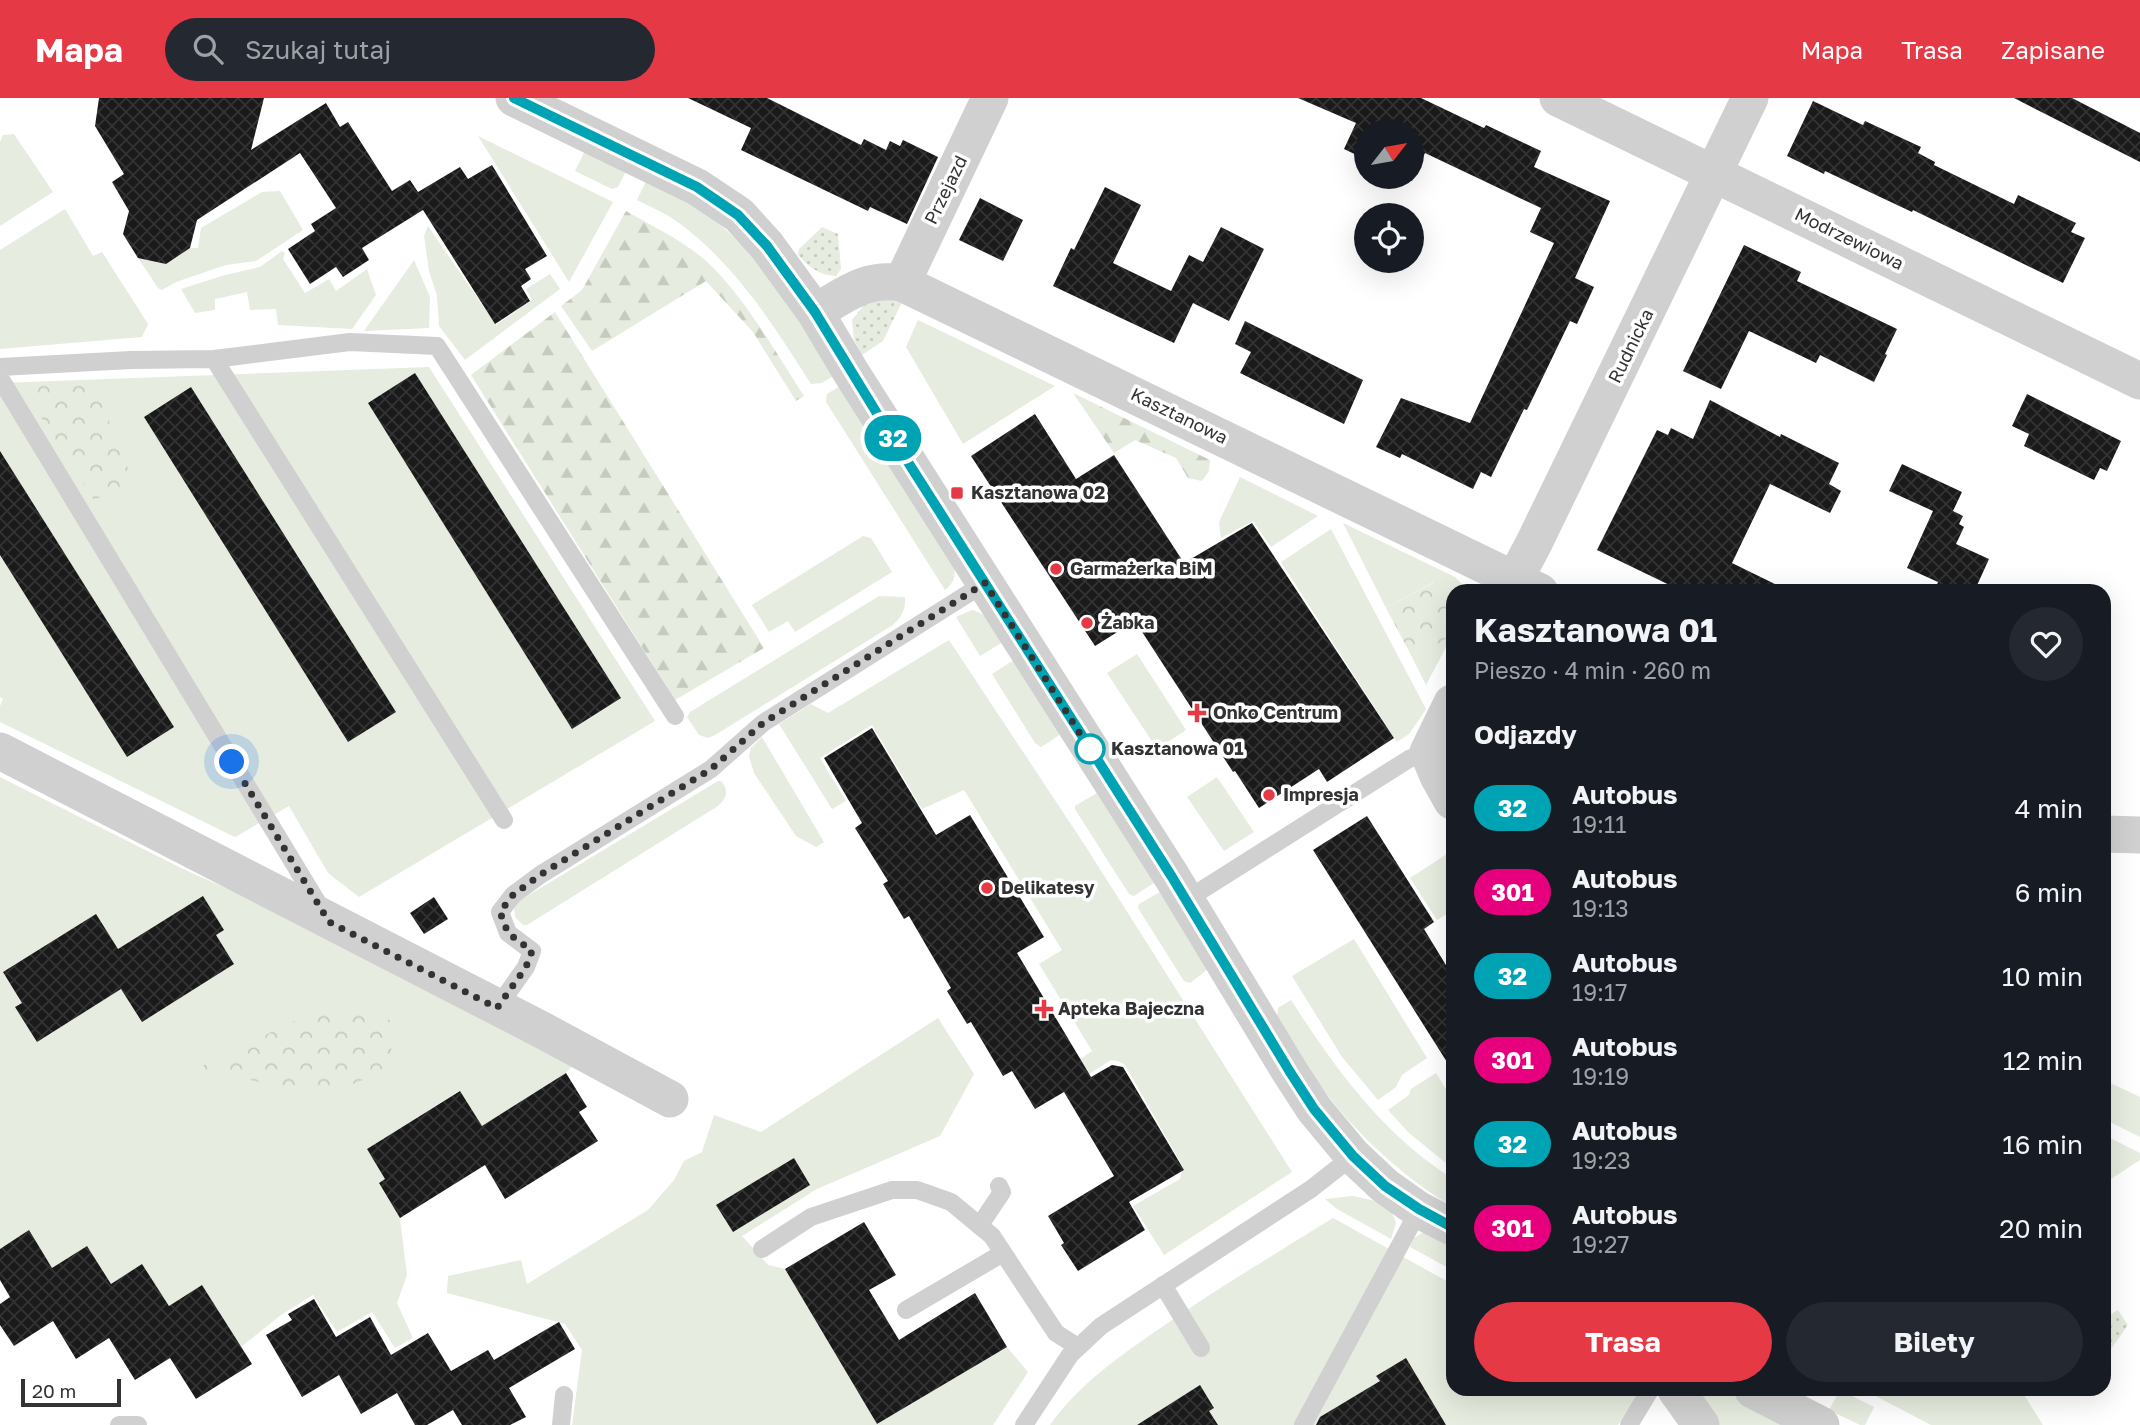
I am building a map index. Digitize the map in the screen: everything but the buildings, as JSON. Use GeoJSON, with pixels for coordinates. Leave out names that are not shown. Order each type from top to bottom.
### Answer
{"type":"FeatureCollection","features":[{"type":"Feature","properties":{"kind":"street"},"geometry":{"type":"LineString","coordinates":[[514,98],[697,187],[738,215],[767,246],[815,312],[1186,900],[1314,1109],[1353,1156],[1385,1186],[1446,1224]]}},
{"type":"Feature","properties":{"kind":"street","name":"Przejazd"},"geometry":{"type":"LineString","coordinates":[[902,283],[990,98]]}},
{"type":"Feature","properties":{"kind":"street","name":"Modrzewiowa"},"geometry":{"type":"LineString","coordinates":[[1558,98],[2140,381]]}},
{"type":"Feature","properties":{"kind":"street","name":"Rudnicka"},"geometry":{"type":"LineString","coordinates":[[1522,584],[1534,543],[1750,98]]}},
{"type":"Feature","properties":{"kind":"street","name":"Kasztanowa"},"geometry":{"type":"LineString","coordinates":[[815,312],[868,283],[902,283],[1515,584]]}},
{"type":"Feature","properties":{"kind":"street"},"geometry":{"type":"LineString","coordinates":[[1446,715],[1428,752],[1446,791]]}},
{"type":"Feature","properties":{"kind":"street"},"geometry":{"type":"LineString","coordinates":[[0,751],[670,1099]]}},
{"type":"Feature","properties":{"kind":"street"},"geometry":{"type":"LineString","coordinates":[[2111,834],[2140,835]]}},
{"type":"Feature","properties":{"kind":"street"},"geometry":{"type":"LineString","coordinates":[[1680,1396],[1700,1425]]}},
{"type":"Feature","properties":{"kind":"street"},"geometry":{"type":"LineString","coordinates":[[1765,1396],[1821,1425]]}},
{"type":"Feature","properties":{"kind":"lane"},"geometry":{"type":"LineString","coordinates":[[0,366],[214,359],[349,342],[436,346],[675,716]]}},
{"type":"Feature","properties":{"kind":"lane"},"geometry":{"type":"LineString","coordinates":[[214,359],[504,820]]}},
{"type":"Feature","properties":{"kind":"lane"},"geometry":{"type":"LineString","coordinates":[[0,378],[329,922]]}},
{"type":"Feature","properties":{"kind":"lane"},"geometry":{"type":"LineString","coordinates":[[497,1008],[526,967],[532,951],[508,933],[500,912],[513,895],[540,875],[711,769],[763,723],[985,583]]}},
{"type":"Feature","properties":{"kind":"lane"},"geometry":{"type":"LineString","coordinates":[[1186,900],[1409,758],[1428,752]]}},
{"type":"Feature","properties":{"kind":"lane"},"geometry":{"type":"LineString","coordinates":[[1024,1425],[1070,1355],[1101,1326],[1311,1189],[1353,1156]]}},
{"type":"Feature","properties":{"kind":"lane"},"geometry":{"type":"LineString","coordinates":[[980,1225],[1002,1192],[999,1186]]}},
{"type":"Feature","properties":{"kind":"lane"},"geometry":{"type":"LineString","coordinates":[[762,1249],[811,1217],[892,1190],[917,1189],[951,1202],[992,1236],[1056,1333],[1078,1347]]}},
{"type":"Feature","properties":{"kind":"lane"},"geometry":{"type":"LineString","coordinates":[[1303,1425],[1419,1209]]}},
{"type":"Feature","properties":{"kind":"lane"},"geometry":{"type":"LineString","coordinates":[[906,1310],[1003,1253]]}},
{"type":"Feature","properties":{"kind":"lane"},"geometry":{"type":"LineString","coordinates":[[1163,1284],[1201,1348]]}},
{"type":"Feature","properties":{"kind":"lane"},"geometry":{"type":"LineString","coordinates":[[561,1425],[564,1395]]}},
{"type":"Feature","properties":{"kind":"lane"},"geometry":{"type":"LineString","coordinates":[[1629,1425],[1646,1396]]}},
{"type":"Feature","properties":{"kind":"lane"},"geometry":{"type":"LineString","coordinates":[[118,1425],[138,1425]]}},
{"type":"Feature","properties":{"kind":"green space"},"geometry":{"type":"Polygon","coordinates":[[[14,134],[53,192],[0,226],[0,142],[3,135],[14,134]]]}},
{"type":"Feature","properties":{"kind":"green space"},"geometry":{"type":"Polygon","coordinates":[[[478,136],[613,202],[569,282],[478,136]]]}},
{"type":"Feature","properties":{"kind":"green space"},"geometry":{"type":"Polygon","coordinates":[[[587,147],[628,167],[618,187],[612,189],[575,171],[587,147]]]}},
{"type":"Feature","properties":{"kind":"green space"},"geometry":{"type":"Polygon","coordinates":[[[648,177],[712,218],[749,252],[780,291],[835,375],[822,383],[811,384],[736,277],[700,240],[679,223],[637,200],[648,177]]]}},
{"type":"Feature","properties":{"kind":"green space"},"geometry":{"type":"Polygon","coordinates":[[[280,191],[303,230],[256,261],[226,265],[176,282],[162,290],[138,258],[166,263],[190,248],[198,248],[201,228],[262,192],[280,191]]]}},
{"type":"Feature","properties":{"kind":"green space"},"geometry":{"type":"Polygon","coordinates":[[[65,209],[93,256],[102,252],[148,324],[142,337],[0,349],[0,250],[65,209]]]}},
{"type":"Feature","properties":{"kind":"green space"},"geometry":{"type":"Polygon","coordinates":[[[626,211],[687,246],[719,274],[758,325],[804,396],[796,401],[753,332],[706,281],[592,351],[561,306],[582,290],[626,211]]]}},
{"type":"Feature","properties":{"kind":"green space"},"geometry":{"type":"Polygon","coordinates":[[[428,226],[496,325],[532,300],[526,289],[550,274],[560,289],[465,360],[439,326],[437,296],[429,271],[424,236],[428,226]]]}},
{"type":"Feature","properties":{"kind":"green space"},"geometry":{"type":"Polygon","coordinates":[[[822,227],[838,234],[841,269],[836,276],[815,270],[798,255],[799,249],[822,227]]]}},
{"type":"Feature","properties":{"kind":"green space"},"geometry":{"type":"Polygon","coordinates":[[[282,251],[285,253],[283,259],[305,293],[329,279],[336,291],[367,269],[376,295],[352,329],[278,325],[276,309],[250,310],[247,292],[215,299],[215,310],[195,313],[181,289],[260,267],[282,251]]]}},
{"type":"Feature","properties":{"kind":"green space"},"geometry":{"type":"Polygon","coordinates":[[[414,260],[430,297],[429,328],[364,331],[414,260]]]}},
{"type":"Feature","properties":{"kind":"green space"},"geometry":{"type":"Polygon","coordinates":[[[880,300],[903,300],[883,341],[862,355],[854,340],[852,320],[864,305],[880,300]]]}},
{"type":"Feature","properties":{"kind":"green space"},"geometry":{"type":"Polygon","coordinates":[[[555,312],[764,648],[675,700],[471,375],[555,312]]]}},
{"type":"Feature","properties":{"kind":"green space"},"geometry":{"type":"Polygon","coordinates":[[[918,320],[1055,386],[963,444],[906,347],[918,320]]]}},
{"type":"Feature","properties":{"kind":"green space"},"geometry":{"type":"Polygon","coordinates":[[[429,367],[655,721],[359,897],[328,873],[289,806],[235,837],[0,722],[3,699],[0,697],[0,383],[429,367]]]}},
{"type":"Feature","properties":{"kind":"green space"},"geometry":{"type":"Polygon","coordinates":[[[93,381],[133,481],[94,500],[32,403],[41,384],[93,381]]]}},
{"type":"Feature","properties":{"kind":"green space"},"geometry":{"type":"Polygon","coordinates":[[[842,385],[954,565],[954,579],[945,590],[826,402],[827,394],[842,385]]]}},
{"type":"Feature","properties":{"kind":"green space"},"geometry":{"type":"Polygon","coordinates":[[[1073,393],[1210,460],[1209,471],[1202,481],[1188,478],[1176,458],[1135,440],[1114,453],[1073,393]]]}},
{"type":"Feature","properties":{"kind":"green space"},"geometry":{"type":"Polygon","coordinates":[[[1240,477],[1318,516],[1271,547],[1253,521],[1221,538],[1219,522],[1240,477]]]}},
{"type":"Feature","properties":{"kind":"green space"},"geometry":{"type":"Polygon","coordinates":[[[1343,523],[1455,577],[1462,584],[1446,584],[1446,605],[1434,582],[1386,608],[1343,523]]]}},
{"type":"Feature","properties":{"kind":"green space"},"geometry":{"type":"Polygon","coordinates":[[[1331,529],[1426,709],[1409,734],[1397,742],[1281,562],[1331,529]]]}},
{"type":"Feature","properties":{"kind":"green space"},"geometry":{"type":"Polygon","coordinates":[[[863,536],[871,538],[892,572],[795,632],[788,621],[769,632],[752,605],[863,536]]]}},
{"type":"Feature","properties":{"kind":"green space"},"geometry":{"type":"Polygon","coordinates":[[[1435,582],[1446,603],[1446,639],[1412,657],[1386,608],[1435,582]]]}},
{"type":"Feature","properties":{"kind":"green space"},"geometry":{"type":"Polygon","coordinates":[[[879,596],[905,597],[902,613],[893,625],[715,735],[708,738],[699,735],[687,717],[690,712],[879,596]]]}},
{"type":"Feature","properties":{"kind":"green space"},"geometry":{"type":"Polygon","coordinates":[[[972,610],[987,618],[1003,642],[980,656],[956,617],[972,610]]]}},
{"type":"Feature","properties":{"kind":"green space"},"geometry":{"type":"Polygon","coordinates":[[[1446,638],[1446,647],[1426,685],[1412,657],[1446,638]]]}},
{"type":"Feature","properties":{"kind":"green space"},"geometry":{"type":"Polygon","coordinates":[[[949,640],[1086,847],[1292,1172],[1164,1255],[1133,1206],[1180,1179],[1183,1167],[1125,1065],[1111,1060],[1083,1078],[1073,1064],[1092,1051],[1039,964],[1062,950],[964,790],[922,809],[872,725],[820,758],[846,801],[832,809],[779,724],[811,704],[828,713],[949,640]]]}},
{"type":"Feature","properties":{"kind":"green space"},"geometry":{"type":"Polygon","coordinates":[[[1137,654],[1186,730],[1157,749],[1107,673],[1137,654]]]}},
{"type":"Feature","properties":{"kind":"green space"},"geometry":{"type":"Polygon","coordinates":[[[1014,660],[1061,734],[1041,747],[1035,743],[992,674],[1014,660]]]}},
{"type":"Feature","properties":{"kind":"green space"},"geometry":{"type":"Polygon","coordinates":[[[762,737],[824,842],[816,847],[796,836],[754,773],[749,756],[751,748],[762,737]]]}},
{"type":"Feature","properties":{"kind":"green space"},"geometry":{"type":"Polygon","coordinates":[[[0,777],[183,869],[328,933],[576,1061],[566,1073],[501,1114],[485,1131],[459,1091],[367,1149],[385,1179],[379,1184],[400,1218],[407,1275],[397,1303],[413,1338],[395,1348],[372,1312],[337,1332],[313,1295],[281,1315],[241,1347],[202,1285],[169,1306],[142,1264],[111,1284],[87,1246],[52,1268],[29,1231],[0,1249],[0,777]]]}},
{"type":"Feature","properties":{"kind":"green space"},"geometry":{"type":"Polygon","coordinates":[[[1217,777],[1254,832],[1224,851],[1187,797],[1217,777]]]}},
{"type":"Feature","properties":{"kind":"green space"},"geometry":{"type":"Polygon","coordinates":[[[718,781],[724,784],[726,791],[718,806],[527,925],[523,925],[515,917],[514,907],[519,901],[718,781]]]}},
{"type":"Feature","properties":{"kind":"green space"},"geometry":{"type":"Polygon","coordinates":[[[1097,793],[1154,883],[1134,896],[1129,894],[1075,809],[1075,806],[1097,793]]]}},
{"type":"Feature","properties":{"kind":"green space"},"geometry":{"type":"Polygon","coordinates":[[[1446,855],[1446,915],[1437,920],[1410,878],[1446,855]]]}},
{"type":"Feature","properties":{"kind":"green space"},"geometry":{"type":"Polygon","coordinates":[[[1160,892],[1208,969],[1190,983],[1184,981],[1138,908],[1139,904],[1160,892]]]}},
{"type":"Feature","properties":{"kind":"green space"},"geometry":{"type":"Polygon","coordinates":[[[1354,939],[1427,1058],[1402,1075],[1396,1087],[1378,1100],[1342,1057],[1292,976],[1354,939]]]}},
{"type":"Feature","properties":{"kind":"green space"},"geometry":{"type":"Polygon","coordinates":[[[1291,1000],[1362,1098],[1404,1142],[1446,1174],[1446,1202],[1394,1165],[1340,1111],[1324,1092],[1277,1017],[1278,1008],[1291,1000]]]}},
{"type":"Feature","properties":{"kind":"green space"},"geometry":{"type":"Polygon","coordinates":[[[350,1007],[393,1021],[390,1069],[325,1095],[198,1068],[292,1022],[350,1007]]]}},
{"type":"Feature","properties":{"kind":"green space"},"geometry":{"type":"Polygon","coordinates":[[[938,1018],[974,1074],[940,1136],[817,1189],[742,1236],[768,1265],[785,1269],[877,1424],[1007,1347],[1028,1372],[993,1425],[572,1425],[582,1350],[565,1324],[447,1293],[448,1276],[521,1260],[527,1284],[648,1210],[674,1180],[684,1161],[702,1152],[714,1115],[761,1132],[938,1018]]]}},
{"type":"Feature","properties":{"kind":"green space"},"geometry":{"type":"Polygon","coordinates":[[[1436,1073],[1446,1089],[1446,1163],[1409,1133],[1388,1110],[1409,1095],[1411,1089],[1436,1073]]]}},
{"type":"Feature","properties":{"kind":"green space"},"geometry":{"type":"Polygon","coordinates":[[[2111,1083],[2140,1097],[2140,1137],[2111,1122],[2111,1083]]]}},
{"type":"Feature","properties":{"kind":"green space"},"geometry":{"type":"Polygon","coordinates":[[[2111,1138],[2140,1153],[2140,1160],[2111,1179],[2111,1138]]]}},
{"type":"Feature","properties":{"kind":"green space"},"geometry":{"type":"Polygon","coordinates":[[[1352,1196],[1373,1201],[1390,1211],[1396,1223],[1391,1239],[1337,1209],[1325,1199],[1352,1196]]]}},
{"type":"Feature","properties":{"kind":"green space"},"geometry":{"type":"Polygon","coordinates":[[[1333,1218],[1446,1281],[1446,1396],[1636,1396],[1618,1425],[1050,1425],[1087,1383],[1131,1348],[1333,1218]]]}},
{"type":"Feature","properties":{"kind":"green space"},"geometry":{"type":"Polygon","coordinates":[[[1425,1231],[1446,1240],[1446,1267],[1410,1247],[1414,1238],[1425,1231]]]}},
{"type":"Feature","properties":{"kind":"green space"},"geometry":{"type":"Polygon","coordinates":[[[2118,1310],[2128,1325],[2111,1349],[2111,1314],[2118,1310]]]}},
{"type":"Feature","properties":{"kind":"green space"},"geometry":{"type":"Polygon","coordinates":[[[1699,1396],[1736,1396],[1792,1425],[1712,1425],[1699,1396]]]}},
{"type":"Feature","properties":{"kind":"green space"},"geometry":{"type":"Polygon","coordinates":[[[1837,1396],[1852,1396],[1874,1407],[1865,1425],[1829,1410],[1837,1396]]]}},
{"type":"Feature","properties":{"kind":"green space"},"geometry":{"type":"Polygon","coordinates":[[[1875,1396],[2025,1396],[2043,1425],[1931,1425],[1875,1396]]]}},
{"type":"Feature","properties":{"kind":"bus line","name":"32"},"geometry":{"type":"LineString","coordinates":[[514,98],[697,187],[738,215],[767,246],[815,312],[1172,877],[1314,1109],[1353,1156],[1385,1186],[1446,1224]]}},
{"type":"Feature","properties":{"kind":"place","name":"Kasztanowa 02"},"geometry":{"type":"Point","coordinates":[957,493]}},
{"type":"Feature","properties":{"kind":"place","name":"Garmażerka BiM"},"geometry":{"type":"Point","coordinates":[1056,569]}},
{"type":"Feature","properties":{"kind":"place","name":"Żabka"},"geometry":{"type":"Point","coordinates":[1087,623]}},
{"type":"Feature","properties":{"kind":"place","name":"Onko Centrum"},"geometry":{"type":"Point","coordinates":[1197,713]}},
{"type":"Feature","properties":{"kind":"place","name":"Kasztanowa 01"},"geometry":{"type":"Point","coordinates":[1090,749]}},
{"type":"Feature","properties":{"kind":"place","name":"Impresja"},"geometry":{"type":"Point","coordinates":[1269,795]}},
{"type":"Feature","properties":{"kind":"place","name":"Delikatesy"},"geometry":{"type":"Point","coordinates":[987,888]}},
{"type":"Feature","properties":{"kind":"place","name":"Apteka Bajeczna"},"geometry":{"type":"Point","coordinates":[1044,1009]}},
{"type":"Feature","properties":{"kind":"route"},"geometry":{"type":"LineString","coordinates":[[232,762],[329,922],[497,1008],[526,967],[532,951],[508,933],[500,912],[513,895],[540,875],[711,769],[763,723],[985,583],[1096,759],[1090,749]]}}]}
